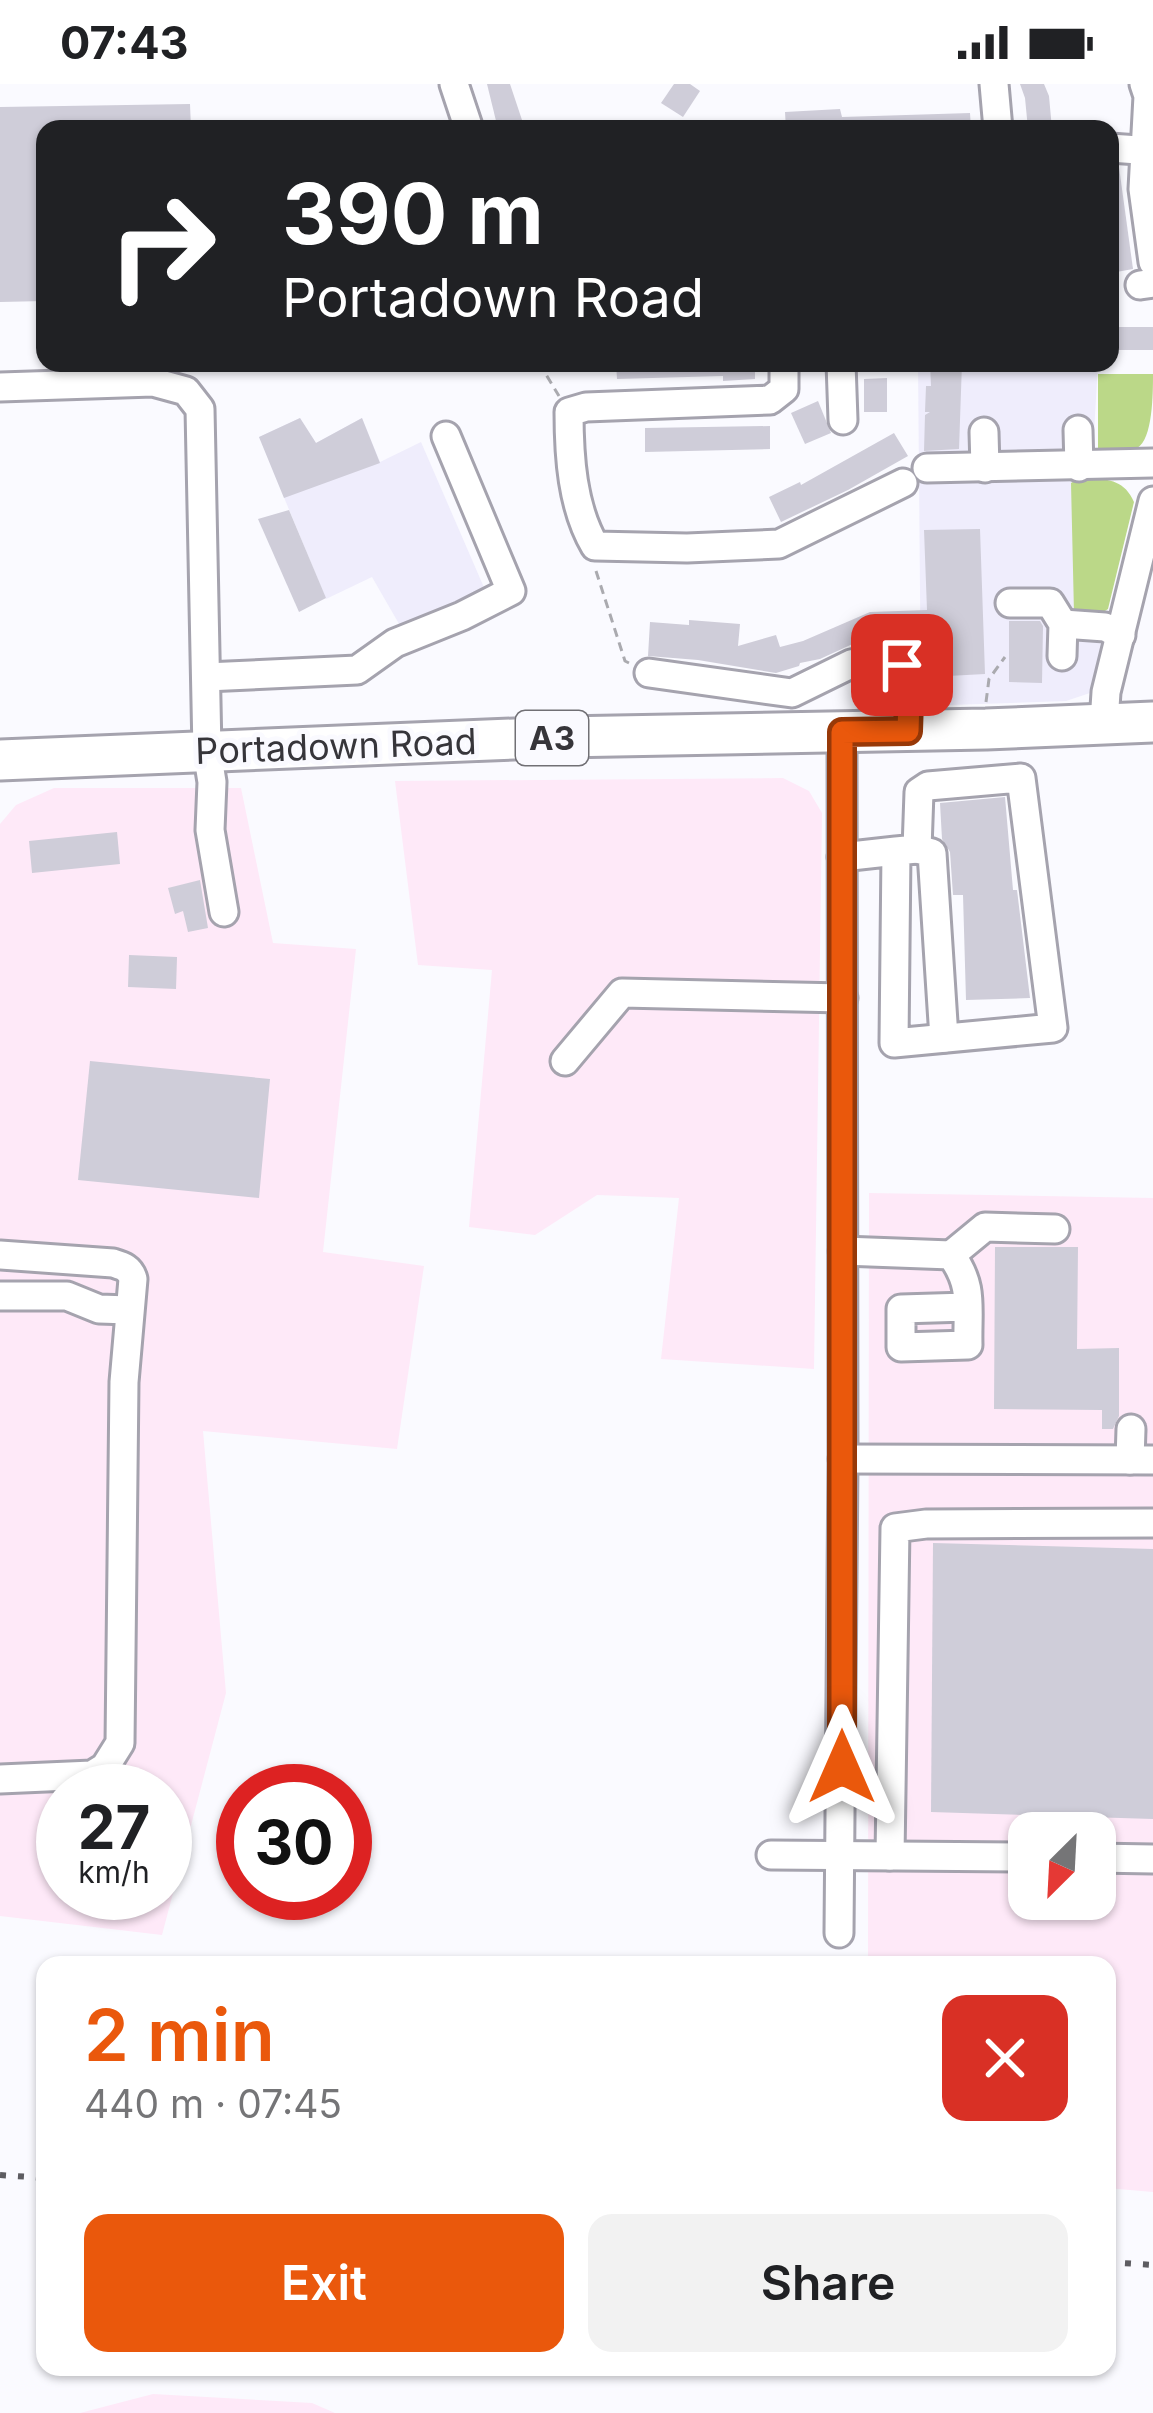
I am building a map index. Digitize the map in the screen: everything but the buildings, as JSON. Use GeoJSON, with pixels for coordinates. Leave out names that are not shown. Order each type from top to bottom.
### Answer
{"type":"FeatureCollection","features":[{"type":"Feature","properties":{"kind":"highway","name":"A3"},"geometry":{"type":"LineString","coordinates":[[1104,723],[1153,722]]}},
{"type":"Feature","properties":{"kind":"highway","name":"Portadown Road"},"geometry":{"type":"LineString","coordinates":[[0,760],[562,737],[1104,723]]}},
{"type":"Feature","properties":{"kind":"street"},"geometry":{"type":"LineString","coordinates":[[454,84],[467,120]]}},
{"type":"Feature","properties":{"kind":"street"},"geometry":{"type":"LineString","coordinates":[[994,84],[997,120]]}},
{"type":"Feature","properties":{"kind":"street"},"geometry":{"type":"LineString","coordinates":[[1144,84],[1148,96],[1149,151],[1143,188],[1148,276]]}},
{"type":"Feature","properties":{"kind":"street"},"geometry":{"type":"LineString","coordinates":[[1119,149],[1149,151]]}},
{"type":"Feature","properties":{"kind":"street"},"geometry":{"type":"LineString","coordinates":[[784,372],[784,389],[770,400],[586,407],[569,412],[569,459],[587,533],[595,546],[779,544],[906,488],[985,468],[1153,464]]}},
{"type":"Feature","properties":{"kind":"street"},"geometry":{"type":"LineString","coordinates":[[841,372],[843,420]]}},
{"type":"Feature","properties":{"kind":"street"},"geometry":{"type":"LineString","coordinates":[[0,387],[153,382],[186,391],[200,409],[210,830],[224,912]]}},
{"type":"Feature","properties":{"kind":"street"},"geometry":{"type":"LineString","coordinates":[[1078,430],[1079,467]]}},
{"type":"Feature","properties":{"kind":"street"},"geometry":{"type":"LineString","coordinates":[[984,432],[985,468]]}},
{"type":"Feature","properties":{"kind":"street"},"geometry":{"type":"LineString","coordinates":[[206,676],[358,670],[395,643],[512,591],[446,436]]}},
{"type":"Feature","properties":{"kind":"street"},"geometry":{"type":"LineString","coordinates":[[1104,723],[1106,692],[1153,503]]}},
{"type":"Feature","properties":{"kind":"street"},"geometry":{"type":"LineString","coordinates":[[1010,604],[1105,627],[1120,635]]}},
{"type":"Feature","properties":{"kind":"street"},"geometry":{"type":"LineString","coordinates":[[1056,614],[1062,656]]}},
{"type":"Feature","properties":{"kind":"street"},"geometry":{"type":"LineString","coordinates":[[658,682],[792,693],[850,664],[893,660],[902,665],[906,679],[908,731]]}},
{"type":"Feature","properties":{"kind":"street"},"geometry":{"type":"LineString","coordinates":[[839,1933],[842,732]]}},
{"type":"Feature","properties":{"kind":"street"},"geometry":{"type":"LineString","coordinates":[[1021,778],[1053,1028],[894,1043],[907,850],[920,792],[928,786],[1021,778]]}},
{"type":"Feature","properties":{"kind":"street"},"geometry":{"type":"LineString","coordinates":[[842,857],[907,850],[932,853],[944,1038]]}},
{"type":"Feature","properties":{"kind":"street"},"geometry":{"type":"LineString","coordinates":[[565,1061],[622,993],[843,998]]}},
{"type":"Feature","properties":{"kind":"street"},"geometry":{"type":"LineString","coordinates":[[843,1251],[951,1255],[985,1227],[1055,1229]]}},
{"type":"Feature","properties":{"kind":"street"},"geometry":{"type":"LineString","coordinates":[[0,1255],[123,1265],[133,1279],[124,1382],[120,1742],[105,1767],[92,1775],[0,1780]]}},
{"type":"Feature","properties":{"kind":"street"},"geometry":{"type":"LineString","coordinates":[[951,1255],[967,1276],[968,1307]]}},
{"type":"Feature","properties":{"kind":"street"},"geometry":{"type":"LineString","coordinates":[[0,1296],[67,1296],[99,1309],[129,1310]]}},
{"type":"Feature","properties":{"kind":"street"},"geometry":{"type":"LineString","coordinates":[[843,1459],[1141,1460],[1130,1429]]}},
{"type":"Feature","properties":{"kind":"street"},"geometry":{"type":"LineString","coordinates":[[890,1856],[895,1528],[1153,1523]]}},
{"type":"Feature","properties":{"kind":"street"},"geometry":{"type":"LineString","coordinates":[[771,1856],[1008,1858]]}},
{"type":"Feature","properties":{"kind":"street"},"geometry":{"type":"LineString","coordinates":[[1116,1858],[1153,1859]]}},
{"type":"Feature","properties":{"kind":"path"},"geometry":{"type":"LineString","coordinates":[[545,372],[569,412]]}},
{"type":"Feature","properties":{"kind":"path"},"geometry":{"type":"LineString","coordinates":[[595,546],[592,561],[625,661],[658,682]]}},
{"type":"Feature","properties":{"kind":"path"},"geometry":{"type":"LineString","coordinates":[[985,710],[988,679],[1005,657]]}},
{"type":"Feature","properties":{"kind":"shaded area"},"geometry":{"type":"Polygon","coordinates":[[[918,372],[1097,372],[1092,468],[1078,470],[1074,612],[1109,621],[1093,692],[1066,701],[921,706],[918,372]]]}},
{"type":"Feature","properties":{"kind":"shaded area"},"geometry":{"type":"Polygon","coordinates":[[[300,418],[316,443],[362,418],[380,462],[421,442],[489,599],[406,636],[372,577],[326,599],[259,437],[300,418]]]}},
{"type":"Feature","properties":{"kind":"shaded area"},"geometry":{"type":"Polygon","coordinates":[[[783,778],[809,791],[822,813],[814,1369],[661,1359],[679,1198],[597,1195],[535,1235],[469,1227],[492,970],[418,965],[395,781],[783,778]]]}},
{"type":"Feature","properties":{"kind":"shaded area"},"geometry":{"type":"Polygon","coordinates":[[[54,788],[241,788],[273,943],[356,949],[323,1252],[424,1266],[397,1449],[203,1431],[226,1693],[192,1822],[192,1764],[36,1764],[36,1920],[166,1920],[162,1935],[0,1916],[0,824],[16,805],[54,788]]]}},
{"type":"Feature","properties":{"kind":"shaded area"},"geometry":{"type":"Polygon","coordinates":[[[869,1193],[1153,1198],[1153,2192],[1116,2189],[1116,1956],[868,1956],[869,1193]]]}},
{"type":"Feature","properties":{"kind":"shaded area"},"geometry":{"type":"Polygon","coordinates":[[[153,2394],[312,2403],[335,2413],[80,2413],[153,2394]]]}},
{"type":"Feature","properties":{"kind":"green space"},"geometry":{"type":"Polygon","coordinates":[[[1098,374],[1153,374],[1149,426],[1137,448],[1098,449],[1098,374]]]}},
{"type":"Feature","properties":{"kind":"green space"},"geometry":{"type":"Polygon","coordinates":[[[1078,479],[1118,483],[1134,502],[1108,609],[1097,616],[1074,613],[1071,483],[1078,479]]]}},
{"type":"Feature","properties":{"kind":"railway"},"geometry":{"type":"LineString","coordinates":[[0,2175],[36,2177]]}},
{"type":"Feature","properties":{"kind":"railway"},"geometry":{"type":"LineString","coordinates":[[1116,2263],[1153,2265]]}},
{"type":"Feature","properties":{"kind":"route"},"geometry":{"type":"LineString","coordinates":[[842,1767],[842,732],[908,731],[909,700],[902,665]]}}]}
